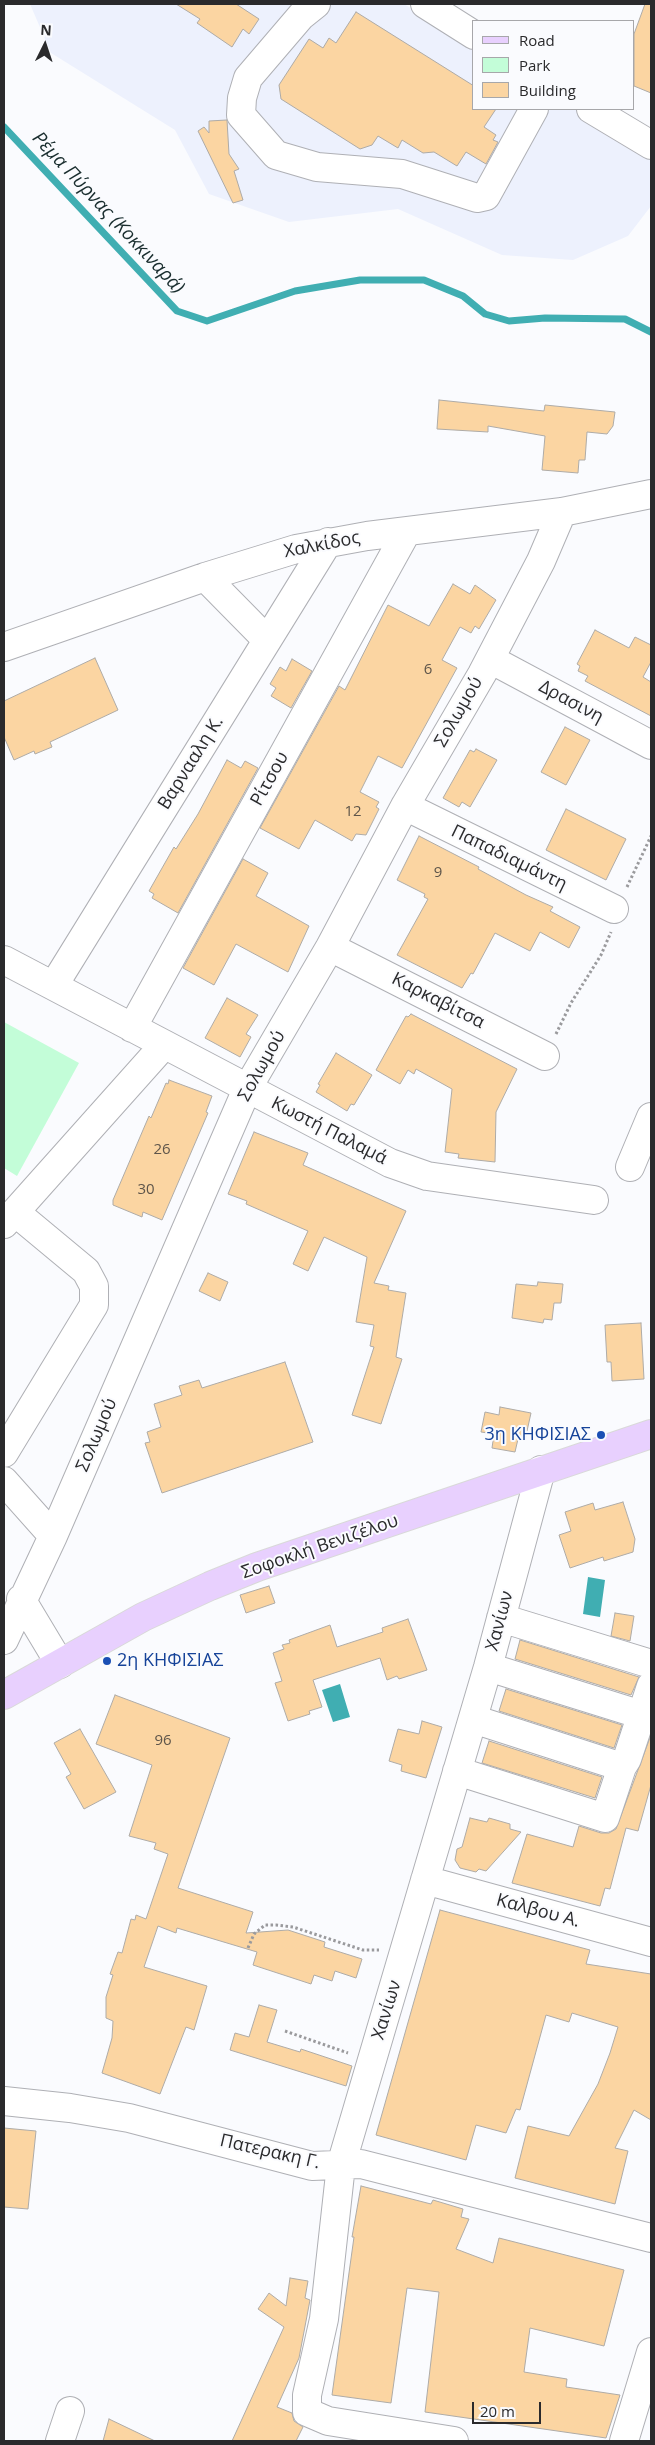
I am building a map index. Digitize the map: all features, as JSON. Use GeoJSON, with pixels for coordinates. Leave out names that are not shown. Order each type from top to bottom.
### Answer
{"type":"FeatureCollection","features":[{"type":"Feature","properties":{"kind":"main road","name":"Σοφοκλή Βενιζέλου"},"geometry":{"type":"LineString","coordinates":[[4,1695],[143,1616],[210,1586],[258,1567],[651,1434]]}},
{"type":"Feature","properties":{"kind":"street"},"geometry":{"type":"LineString","coordinates":[[316,4],[301,16],[248,78],[242,98],[241,114],[276,155],[317,167],[402,174],[477,198],[486,196],[533,110]]}},
{"type":"Feature","properties":{"kind":"street"},"geometry":{"type":"LineString","coordinates":[[425,4],[472,34]]}},
{"type":"Feature","properties":{"kind":"street"},"geometry":{"type":"LineString","coordinates":[[593,110],[651,145]]}},
{"type":"Feature","properties":{"kind":"street","name":"Χαλκίδος"},"geometry":{"type":"LineString","coordinates":[[4,647],[264,557],[328,542],[562,512],[651,494]]}},
{"type":"Feature","properties":{"kind":"street","name":"Σολωμού"},"geometry":{"type":"LineString","coordinates":[[4,1640],[53,1536],[247,1089],[330,946],[405,806],[490,659],[541,562],[562,512]]}},
{"type":"Feature","properties":{"kind":"street","name":"Ρίτσου"},"geometry":{"type":"LineString","coordinates":[[132,1028],[407,531]]}},
{"type":"Feature","properties":{"kind":"street","name":"Βαρνααλη Κ."},"geometry":{"type":"LineString","coordinates":[[54,985],[328,542]]}},
{"type":"Feature","properties":{"kind":"street"},"geometry":{"type":"LineString","coordinates":[[205,577],[267,640]]}},
{"type":"Feature","properties":{"kind":"street","name":"Δρασινη"},"geometry":{"type":"LineString","coordinates":[[490,659],[651,745]]}},
{"type":"Feature","properties":{"kind":"street","name":"Παπαδιαμάντη"},"geometry":{"type":"LineString","coordinates":[[405,806],[614,909]]}},
{"type":"Feature","properties":{"kind":"street","name":"Καρκαβίτσα"},"geometry":{"type":"LineString","coordinates":[[330,946],[545,1056]]}},
{"type":"Feature","properties":{"kind":"street","name":"Κωστή Παλαμά"},"geometry":{"type":"LineString","coordinates":[[4,960],[390,1163],[427,1176],[594,1200]]}},
{"type":"Feature","properties":{"kind":"street"},"geometry":{"type":"LineString","coordinates":[[4,1453],[11,1422],[94,1305],[94,1286],[86,1271],[9,1218],[164,1045]]}},
{"type":"Feature","properties":{"kind":"street"},"geometry":{"type":"LineString","coordinates":[[630,1166],[651,1117]]}},
{"type":"Feature","properties":{"kind":"street","name":"Χανίων"},"geometry":{"type":"LineString","coordinates":[[454,2441],[328,2421],[307,2412],[307,2395],[328,2286],[341,2165],[488,1668],[541,1470]]}},
{"type":"Feature","properties":{"kind":"street"},"geometry":{"type":"LineString","coordinates":[[4,1481],[53,1536]]}},
{"type":"Feature","properties":{"kind":"street"},"geometry":{"type":"LineString","coordinates":[[22,1599],[60,1664]]}},
{"type":"Feature","properties":{"kind":"street"},"geometry":{"type":"LineString","coordinates":[[501,1618],[651,1664]]}},
{"type":"Feature","properties":{"kind":"street"},"geometry":{"type":"LineString","coordinates":[[488,1668],[642,1715]]}},
{"type":"Feature","properties":{"kind":"street"},"geometry":{"type":"LineString","coordinates":[[457,1771],[605,1818],[622,1767],[627,1760],[651,1686]]}},
{"type":"Feature","properties":{"kind":"street"},"geometry":{"type":"LineString","coordinates":[[472,1719],[622,1767]]}},
{"type":"Feature","properties":{"kind":"street","name":"Καλβου Α."},"geometry":{"type":"LineString","coordinates":[[425,1880],[651,1942]]}},
{"type":"Feature","properties":{"kind":"street","name":"Πατερακη Γ."},"geometry":{"type":"LineString","coordinates":[[4,2101],[70,2108],[129,2118],[312,2166],[361,2164],[651,2238]]}},
{"type":"Feature","properties":{"kind":"street"},"geometry":{"type":"LineString","coordinates":[[624,2441],[651,2352]]}},
{"type":"Feature","properties":{"kind":"street"},"geometry":{"type":"LineString","coordinates":[[60,2441],[70,2411]]}},
{"type":"Feature","properties":{"kind":"path"},"geometry":{"type":"LineString","coordinates":[[545,1056],[571,1003],[601,955],[614,926],[614,909],[634,875],[651,836]]}},
{"type":"Feature","properties":{"kind":"path"},"geometry":{"type":"LineString","coordinates":[[248,1948],[254,1934],[265,1925],[292,1927],[363,1950],[392,1948],[408,1940]]}},
{"type":"Feature","properties":{"kind":"path"},"geometry":{"type":"LineString","coordinates":[[285,2031],[372,2061]]}},
{"type":"Feature","properties":{"kind":"shaded area"},"geometry":{"type":"Polygon","coordinates":[[[30,4],[404,4],[472,45],[472,110],[577,110],[651,156],[651,206],[628,236],[573,260],[502,255],[398,209],[289,222],[209,194],[175,130],[51,53],[30,4]]]}},
{"type":"Feature","properties":{"kind":"green space"},"geometry":{"type":"Polygon","coordinates":[[[4,1022],[79,1063],[17,1176],[4,1168],[4,1022]]]}},
{"type":"Feature","properties":{"kind":"water"},"geometry":{"type":"Polygon","coordinates":[[[588,1577],[605,1580],[600,1617],[583,1614],[588,1577]]]}},
{"type":"Feature","properties":{"kind":"water"},"geometry":{"type":"Polygon","coordinates":[[[340,1684],[350,1717],[333,1722],[322,1690],[340,1684]]]}},
{"type":"Feature","properties":{"kind":"building"},"geometry":{"type":"Polygon","coordinates":[[[176,4],[236,4],[259,19],[249,34],[243,29],[232,47],[197,23],[200,19],[176,4]]]}},
{"type":"Feature","properties":{"kind":"building"},"geometry":{"type":"Polygon","coordinates":[[[645,4],[651,4],[651,93],[635,86],[635,31],[645,4]]]}},
{"type":"Feature","properties":{"kind":"building"},"geometry":{"type":"Polygon","coordinates":[[[356,12],[472,85],[472,110],[495,110],[484,127],[496,135],[493,140],[498,142],[486,164],[466,152],[457,166],[434,152],[423,153],[402,140],[398,148],[378,136],[372,145],[360,149],[281,99],[279,85],[309,39],[323,48],[329,38],[336,43],[356,12]]]}},
{"type":"Feature","properties":{"kind":"building"},"geometry":{"type":"Polygon","coordinates":[[[227,120],[229,154],[239,169],[234,171],[243,200],[233,203],[198,131],[204,127],[209,133],[209,121],[227,120]]]}},
{"type":"Feature","properties":{"kind":"building"},"geometry":{"type":"Polygon","coordinates":[[[439,400],[544,411],[545,405],[615,412],[613,426],[607,434],[587,432],[585,460],[579,460],[578,473],[542,470],[545,436],[488,426],[488,432],[437,429],[439,400]]]}},
{"type":"Feature","properties":{"kind":"building"},"geometry":{"type":"Polygon","coordinates":[[[453,584],[470,594],[475,585],[496,600],[479,629],[475,626],[471,633],[460,627],[442,660],[457,668],[402,768],[378,756],[360,792],[379,802],[376,807],[379,809],[366,835],[356,834],[352,841],[315,820],[299,849],[260,828],[339,686],[345,690],[388,605],[429,626],[453,584]]]}},
{"type":"Feature","properties":{"kind":"building"},"geometry":{"type":"Polygon","coordinates":[[[595,630],[629,648],[635,637],[651,645],[651,662],[643,677],[651,682],[651,716],[585,681],[588,676],[578,671],[580,666],[577,664],[595,630]]]}},
{"type":"Feature","properties":{"kind":"building"},"geometry":{"type":"Polygon","coordinates":[[[95,658],[118,710],[50,742],[52,747],[35,754],[34,751],[14,760],[4,737],[4,701],[95,658]]]}},
{"type":"Feature","properties":{"kind":"building"},"geometry":{"type":"Polygon","coordinates":[[[292,659],[312,671],[291,708],[271,696],[276,688],[270,684],[280,667],[286,671],[292,659]]]}},
{"type":"Feature","properties":{"kind":"building"},"geometry":{"type":"Polygon","coordinates":[[[565,727],[590,740],[566,785],[541,772],[565,727]]]}},
{"type":"Feature","properties":{"kind":"building"},"geometry":{"type":"Polygon","coordinates":[[[476,749],[497,760],[470,807],[462,802],[459,807],[443,798],[470,750],[474,752],[476,749]]]}},
{"type":"Feature","properties":{"kind":"building"},"geometry":{"type":"Polygon","coordinates":[[[227,760],[241,768],[245,761],[258,768],[178,913],[152,898],[154,894],[149,891],[174,847],[176,849],[198,814],[227,760]]]}},
{"type":"Feature","properties":{"kind":"building"},"geometry":{"type":"Polygon","coordinates":[[[566,809],[626,839],[606,880],[546,850],[566,809]]]}},
{"type":"Feature","properties":{"kind":"building"},"geometry":{"type":"Polygon","coordinates":[[[419,836],[479,867],[478,869],[526,895],[553,907],[550,911],[580,927],[569,948],[540,932],[530,951],[495,933],[473,974],[471,973],[462,988],[397,955],[428,899],[424,897],[425,894],[397,880],[419,836]]]}},
{"type":"Feature","properties":{"kind":"building"},"geometry":{"type":"Polygon","coordinates":[[[243,859],[268,873],[256,896],[309,926],[288,972],[236,944],[214,985],[183,968],[243,859]]]}},
{"type":"Feature","properties":{"kind":"building"},"geometry":{"type":"Polygon","coordinates":[[[227,998],[258,1015],[246,1034],[251,1037],[240,1057],[205,1038],[227,998]]]}},
{"type":"Feature","properties":{"kind":"building"},"geometry":{"type":"Polygon","coordinates":[[[411,1014],[517,1069],[496,1112],[495,1162],[458,1158],[459,1154],[445,1152],[452,1089],[416,1069],[414,1074],[408,1070],[400,1084],[376,1070],[406,1016],[408,1017],[411,1014]]]}},
{"type":"Feature","properties":{"kind":"building"},"geometry":{"type":"Polygon","coordinates":[[[336,1053],[372,1075],[354,1105],[351,1104],[347,1111],[316,1092],[320,1085],[318,1084],[336,1053]]]}},
{"type":"Feature","properties":{"kind":"building"},"geometry":{"type":"Polygon","coordinates":[[[169,1080],[212,1096],[206,1112],[208,1113],[162,1220],[143,1212],[142,1217],[113,1205],[113,1200],[149,1116],[151,1118],[169,1080]]]}},
{"type":"Feature","properties":{"kind":"building"},"geometry":{"type":"Polygon","coordinates":[[[254,1132],[308,1153],[303,1165],[406,1211],[374,1283],[389,1286],[388,1290],[406,1293],[396,1357],[402,1359],[381,1424],[352,1415],[374,1347],[370,1346],[374,1325],[356,1322],[367,1257],[324,1237],[308,1271],[293,1264],[308,1231],[246,1204],[247,1201],[228,1194],[254,1132]]]}},
{"type":"Feature","properties":{"kind":"building"},"geometry":{"type":"Polygon","coordinates":[[[208,1273],[228,1282],[220,1301],[199,1291],[208,1273]]]}},
{"type":"Feature","properties":{"kind":"building"},"geometry":{"type":"Polygon","coordinates":[[[538,1282],[563,1284],[561,1303],[554,1303],[552,1320],[544,1319],[543,1323],[512,1318],[516,1284],[537,1286],[538,1282]]]}},
{"type":"Feature","properties":{"kind":"building"},"geometry":{"type":"Polygon","coordinates":[[[641,1323],[644,1379],[612,1381],[611,1362],[607,1362],[605,1325],[641,1323]]]}},
{"type":"Feature","properties":{"kind":"building"},"geometry":{"type":"Polygon","coordinates":[[[285,1362],[313,1442],[162,1493],[145,1443],[150,1442],[147,1432],[161,1427],[154,1404],[182,1395],[179,1386],[199,1380],[202,1388],[285,1362]]]}},
{"type":"Feature","properties":{"kind":"building"},"geometry":{"type":"Polygon","coordinates":[[[500,1407],[531,1413],[525,1440],[518,1439],[515,1452],[492,1448],[494,1434],[481,1432],[485,1412],[499,1415],[500,1407]]]}},
{"type":"Feature","properties":{"kind":"building"},"geometry":{"type":"Polygon","coordinates":[[[623,1502],[635,1539],[633,1552],[604,1561],[603,1557],[570,1568],[559,1535],[571,1531],[565,1512],[593,1503],[595,1510],[623,1502]]]}},
{"type":"Feature","properties":{"kind":"building"},"geometry":{"type":"Polygon","coordinates":[[[269,1586],[275,1603],[246,1613],[240,1595],[269,1586]]]}},
{"type":"Feature","properties":{"kind":"building"},"geometry":{"type":"Polygon","coordinates":[[[615,1613],[634,1616],[630,1641],[611,1636],[615,1613]]]}},
{"type":"Feature","properties":{"kind":"building"},"geometry":{"type":"Polygon","coordinates":[[[408,1619],[427,1670],[399,1679],[397,1676],[387,1680],[380,1658],[313,1680],[322,1707],[309,1711],[310,1714],[288,1721],[275,1683],[282,1681],[273,1653],[284,1649],[282,1645],[290,1643],[289,1640],[330,1625],[337,1647],[383,1632],[382,1628],[408,1619]]]}},
{"type":"Feature","properties":{"kind":"building"},"geometry":{"type":"Polygon","coordinates":[[[520,1640],[639,1677],[631,1695],[515,1659],[520,1640]]]}},
{"type":"Feature","properties":{"kind":"building"},"geometry":{"type":"Polygon","coordinates":[[[506,1689],[622,1725],[614,1748],[499,1711],[506,1689]]]}},
{"type":"Feature","properties":{"kind":"building"},"geometry":{"type":"Polygon","coordinates":[[[115,1695],[230,1738],[178,1888],[253,1912],[246,1933],[288,1930],[325,1942],[324,1947],[362,1959],[356,1978],[335,1971],[332,1981],[314,1975],[311,1984],[253,1965],[257,1952],[177,1928],[176,1933],[158,1926],[144,1967],[207,1986],[194,2030],[186,2027],[160,2094],[102,2073],[112,2038],[113,2021],[106,2018],[106,1997],[113,1975],[110,1974],[118,1952],[122,1953],[131,1919],[135,1920],[136,1915],[146,1919],[168,1854],[154,1849],[156,1843],[129,1836],[152,1765],[96,1744],[115,1695]]]}},
{"type":"Feature","properties":{"kind":"building"},"geometry":{"type":"Polygon","coordinates":[[[422,1721],[442,1727],[426,1778],[401,1771],[402,1765],[389,1761],[398,1729],[419,1734],[422,1721]]]}},
{"type":"Feature","properties":{"kind":"building"},"geometry":{"type":"Polygon","coordinates":[[[80,1729],[116,1792],[84,1809],[66,1777],[71,1774],[54,1743],[80,1729]]]}},
{"type":"Feature","properties":{"kind":"building"},"geometry":{"type":"Polygon","coordinates":[[[651,1735],[651,1785],[638,1831],[626,1828],[610,1889],[605,1888],[600,1906],[512,1883],[527,1834],[573,1847],[579,1826],[601,1833],[609,1833],[616,1829],[651,1735]]]}},
{"type":"Feature","properties":{"kind":"building"},"geometry":{"type":"Polygon","coordinates":[[[489,1741],[602,1777],[595,1798],[482,1763],[489,1741]]]}},
{"type":"Feature","properties":{"kind":"building"},"geometry":{"type":"Polygon","coordinates":[[[470,1818],[487,1822],[489,1818],[510,1824],[510,1829],[521,1832],[486,1871],[479,1869],[476,1872],[460,1868],[455,1860],[457,1849],[462,1847],[470,1818]]]}},
{"type":"Feature","properties":{"kind":"building"},"geometry":{"type":"Polygon","coordinates":[[[440,1910],[590,1950],[586,1964],[651,1974],[651,2120],[634,2110],[615,2148],[628,2151],[615,2204],[515,2178],[528,2126],[569,2136],[598,2084],[610,2053],[618,2027],[572,2013],[569,2022],[546,2015],[520,2110],[516,2109],[506,2133],[476,2125],[466,2160],[376,2135],[440,1910]]]}},
{"type":"Feature","properties":{"kind":"building"},"geometry":{"type":"Polygon","coordinates":[[[259,2005],[277,2010],[267,2042],[300,2052],[301,2049],[352,2066],[346,2086],[230,2050],[235,2033],[249,2037],[259,2005]]]}},
{"type":"Feature","properties":{"kind":"building"},"geometry":{"type":"Polygon","coordinates":[[[4,2128],[36,2131],[28,2209],[4,2207],[4,2128]]]}},
{"type":"Feature","properties":{"kind":"building"},"geometry":{"type":"Polygon","coordinates":[[[361,2186],[431,2204],[433,2200],[463,2209],[461,2217],[469,2219],[456,2249],[493,2263],[499,2238],[624,2270],[604,2346],[530,2328],[524,2372],[567,2379],[566,2387],[620,2395],[606,2438],[425,2412],[439,2292],[407,2288],[391,2403],[332,2395],[354,2237],[352,2237],[361,2186]]]}},
{"type":"Feature","properties":{"kind":"building"},"geometry":{"type":"Polygon","coordinates":[[[290,2278],[308,2281],[305,2298],[310,2300],[299,2358],[277,2407],[292,2413],[294,2421],[303,2427],[296,2441],[232,2441],[284,2327],[258,2309],[269,2293],[286,2306],[290,2278]]]}},
{"type":"Feature","properties":{"kind":"building"},"geometry":{"type":"Polygon","coordinates":[[[109,2419],[155,2441],[103,2441],[109,2419]]]}},
{"type":"Feature","properties":{"kind":"waterway","name":"Ρέμα Πύρνας (Κοκκιναρά)"},"geometry":{"type":"LineString","coordinates":[[4,127],[177,311],[207,321],[295,291],[360,280],[424,280],[463,296],[485,314],[509,321],[545,318],[625,319],[651,332]]}},
{"type":"Feature","properties":{"kind":"place","name":"3η ΚΗΦΙΣΙΑΣ"},"geometry":{"type":"Point","coordinates":[601,1435]}},
{"type":"Feature","properties":{"kind":"place","name":"2η ΚΗΦΙΣΙΑΣ"},"geometry":{"type":"Point","coordinates":[107,1661]}}]}
